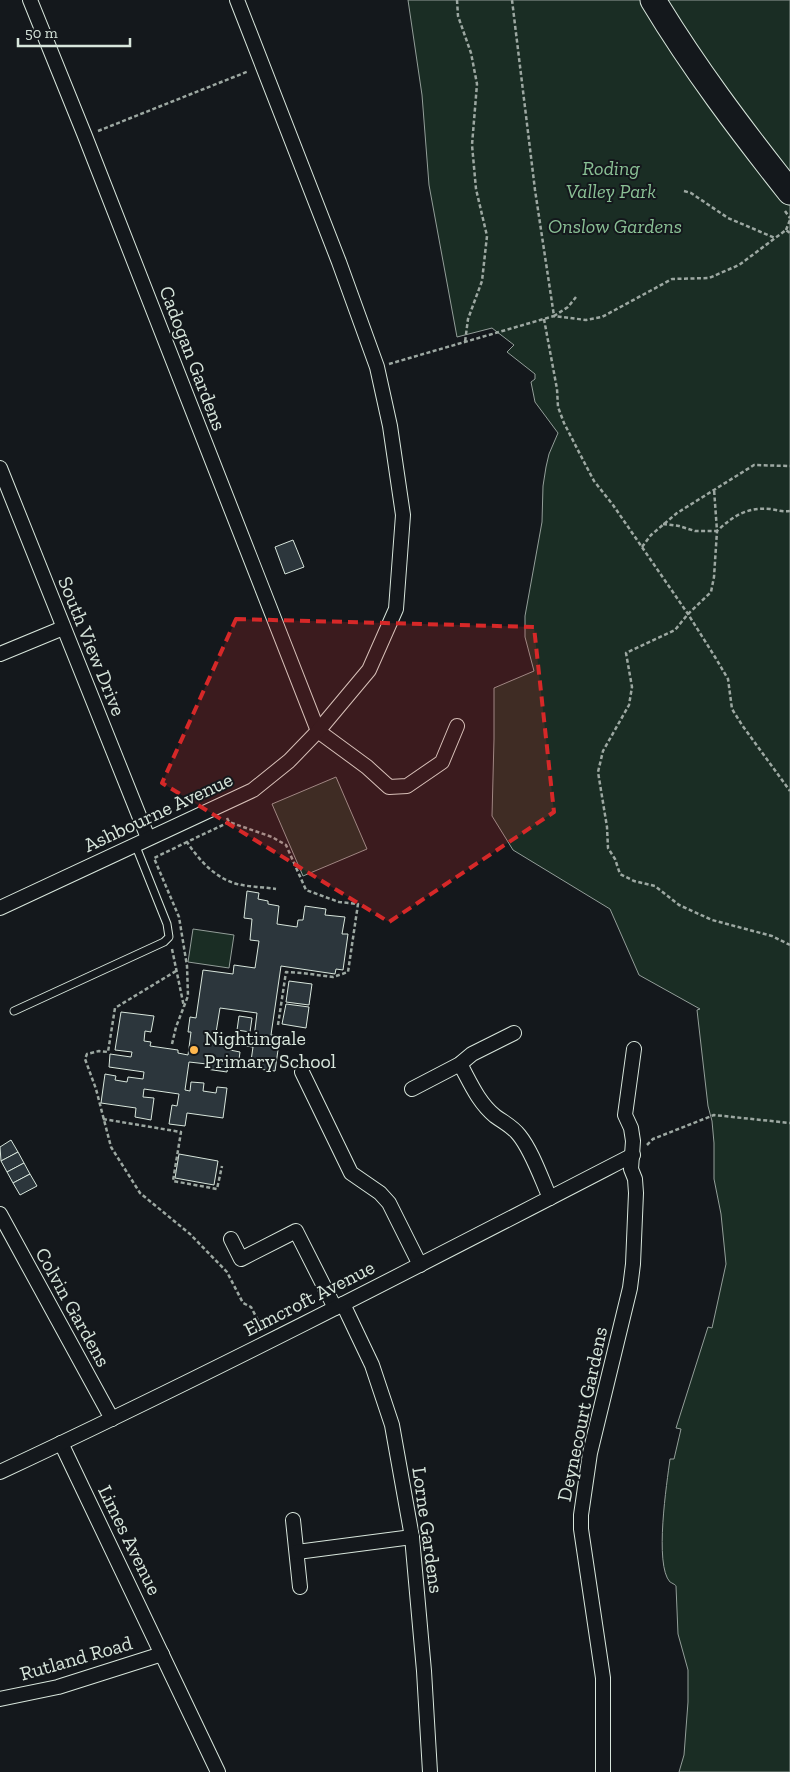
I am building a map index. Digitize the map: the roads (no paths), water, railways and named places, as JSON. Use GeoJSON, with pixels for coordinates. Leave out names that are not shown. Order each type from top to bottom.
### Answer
{"type":"FeatureCollection","features":[{"type":"Feature","properties":{"kind":"highway"},"geometry":{"type":"LineString","coordinates":[[653,0],[703,77],[790,192]]}},
{"type":"Feature","properties":{"kind":"street","name":"Cadogan Gardens"},"geometry":{"type":"LineString","coordinates":[[30,0],[318,731]]}},
{"type":"Feature","properties":{"kind":"street"},"geometry":{"type":"LineString","coordinates":[[237,0],[339,262],[377,367],[390,426],[403,515],[396,610],[369,670],[318,731],[368,767],[390,787],[407,786],[442,762],[457,726]]}},
{"type":"Feature","properties":{"kind":"street","name":"South View Drive"},"geometry":{"type":"LineString","coordinates":[[0,468],[63,628],[142,841]]}},
{"type":"Feature","properties":{"kind":"street"},"geometry":{"type":"LineString","coordinates":[[0,654],[63,628]]}},
{"type":"Feature","properties":{"kind":"street","name":"Ashbourne Avenue"},"geometry":{"type":"LineString","coordinates":[[0,908],[253,790],[289,761],[318,731]]}},
{"type":"Feature","properties":{"kind":"street"},"geometry":{"type":"LineString","coordinates":[[412,1089],[460,1064],[472,1054],[514,1033]]}},
{"type":"Feature","properties":{"kind":"street","name":"Deynecourt Gardens"},"geometry":{"type":"LineString","coordinates":[[603,1772],[603,1678],[581,1529],[581,1514],[590,1454],[630,1288],[633,1264],[636,1193],[632,1170],[634,1155],[630,1128],[625,1115],[634,1049]]}},
{"type":"Feature","properties":{"kind":"street"},"geometry":{"type":"LineString","coordinates":[[460,1064],[484,1105],[519,1135],[550,1198]]}},
{"type":"Feature","properties":{"kind":"street"},"geometry":{"type":"LineString","coordinates":[[302,1072],[351,1173],[380,1193],[389,1203],[420,1265]]}},
{"type":"Feature","properties":{"kind":"street","name":"Elmcroft Avenue"},"geometry":{"type":"LineString","coordinates":[[0,1472],[112,1419],[339,1306],[634,1155]]}},
{"type":"Feature","properties":{"kind":"street","name":"Colvin Gardens"},"geometry":{"type":"LineString","coordinates":[[0,1214],[112,1419]]}},
{"type":"Feature","properties":{"kind":"street","name":"Lorne Gardens"},"geometry":{"type":"LineString","coordinates":[[231,1239],[241,1259],[296,1231],[372,1365],[392,1425],[412,1537],[424,1671],[430,1772]]}},
{"type":"Feature","properties":{"kind":"street","name":"Limes Avenue"},"geometry":{"type":"LineString","coordinates":[[61,1443],[218,1772]]}},
{"type":"Feature","properties":{"kind":"street"},"geometry":{"type":"LineString","coordinates":[[293,1520],[300,1587]]}},
{"type":"Feature","properties":{"kind":"street"},"geometry":{"type":"LineString","coordinates":[[297,1552],[412,1537]]}},
{"type":"Feature","properties":{"kind":"street","name":"Rutland Road"},"geometry":{"type":"LineString","coordinates":[[0,1699],[58,1687],[162,1654]]}},
{"type":"Feature","properties":{"kind":"lane"},"geometry":{"type":"LineString","coordinates":[[14,1011],[164,942],[168,937],[167,924],[142,841]]}},
{"type":"Feature","properties":{"kind":"place","name":"Nightingale Primary School"},"geometry":{"type":"Point","coordinates":[194,1050]}},
{"type":"Feature","properties":{"kind":"park label","name":"Roding Valley Park"},"geometry":{"type":"Point","coordinates":[611,180]}},
{"type":"Feature","properties":{"kind":"park label","name":"Onslow Gardens"},"geometry":{"type":"Point","coordinates":[615,226]}}]}
